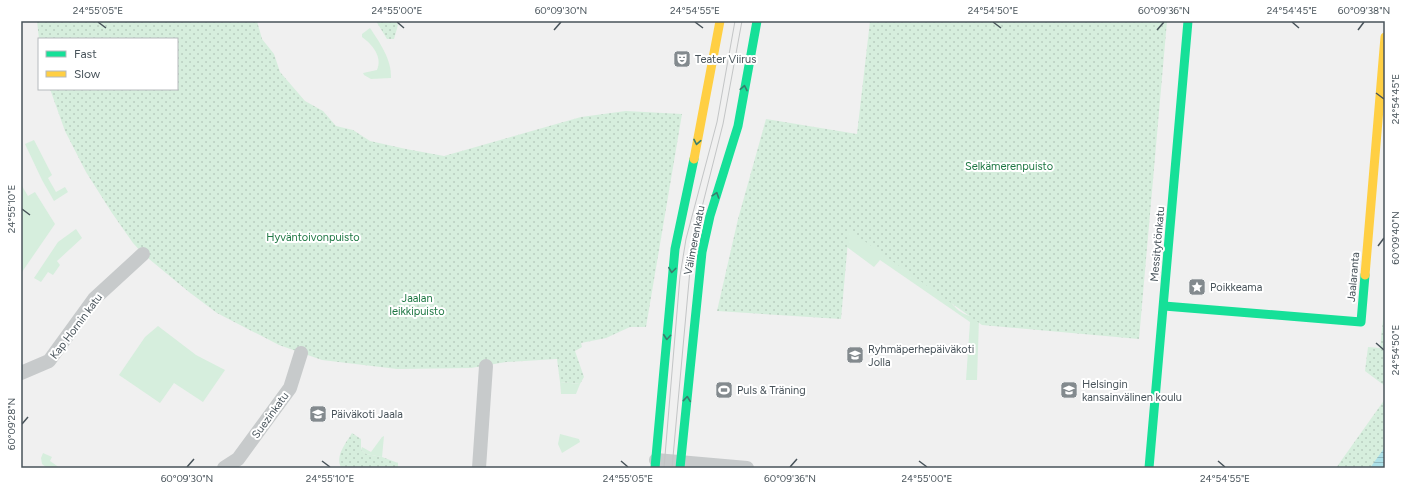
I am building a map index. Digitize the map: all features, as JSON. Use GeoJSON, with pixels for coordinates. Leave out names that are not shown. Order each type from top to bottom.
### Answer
{"type":"FeatureCollection","features":[{"type":"Feature","properties":{"kind":"street","name":"Välimerenkatu"},"geometry":{"type":"LineString","coordinates":[[656,464],[672,274],[678,229],[692,168],[720,21]]}},
{"type":"Feature","properties":{"kind":"street","name":"Välimerenkatu"},"geometry":{"type":"LineString","coordinates":[[680,465],[702,252],[710,216],[738,126],[757,21]]}},
{"type":"Feature","properties":{"kind":"street","name":"Messitytönkatu"},"geometry":{"type":"LineString","coordinates":[[1149,468],[1188,21]]}},
{"type":"Feature","properties":{"kind":"street","name":"Jaalaranta"},"geometry":{"type":"LineString","coordinates":[[1164,306],[1361,322],[1385,37]]}},
{"type":"Feature","properties":{"kind":"street","name":"Kap Hornin katu"},"geometry":{"type":"LineString","coordinates":[[21,373],[49,362],[94,299],[143,254]]}},
{"type":"Feature","properties":{"kind":"street","name":"Suezinkatu"},"geometry":{"type":"LineString","coordinates":[[224,468],[238,459],[290,388],[301,352]]}},
{"type":"Feature","properties":{"kind":"street"},"geometry":{"type":"LineString","coordinates":[[479,468],[486,366]]}},
{"type":"Feature","properties":{"kind":"street"},"geometry":{"type":"LineString","coordinates":[[656,464],[747,468]]}},
{"type":"Feature","properties":{"kind":"green space","name":"Hyväntoivonpuisto"},"geometry":{"type":"Polygon","coordinates":[[[37,21],[257,21],[262,39],[274,54],[280,72],[305,101],[323,111],[336,126],[353,130],[370,141],[444,156],[581,117],[626,111],[682,114],[646,327],[630,327],[606,338],[581,343],[582,347],[575,351],[584,377],[580,384],[560,382],[557,359],[506,362],[471,368],[397,369],[322,360],[279,345],[217,313],[143,254],[133,243],[86,172],[65,131],[50,90],[178,90],[178,38],[39,38],[37,21]]]}},
{"type":"Feature","properties":{"kind":"green space"},"geometry":{"type":"Polygon","coordinates":[[[376,21],[395,21],[398,25],[394,39],[387,39],[376,21]]]}},
{"type":"Feature","properties":{"kind":"green space","name":"Selkämerenpuisto"},"geometry":{"type":"Polygon","coordinates":[[[870,21],[1167,21],[1139,339],[982,325],[849,230],[841,319],[717,311],[738,219],[766,119],[857,134],[870,21]]]}},
{"type":"Feature","properties":{"kind":"green space"},"geometry":{"type":"Polygon","coordinates":[[[370,28],[390,65],[391,78],[371,79],[363,73],[377,70],[379,60],[376,51],[362,37],[362,34],[370,28]]]}},
{"type":"Feature","properties":{"kind":"green space"},"geometry":{"type":"Polygon","coordinates":[[[34,140],[52,175],[48,178],[56,192],[65,187],[68,192],[54,201],[25,144],[34,140]]]}},
{"type":"Feature","properties":{"kind":"green space"},"geometry":{"type":"Polygon","coordinates":[[[22,186],[28,196],[35,192],[55,224],[22,272],[21,188],[22,186]]]}},
{"type":"Feature","properties":{"kind":"green space"},"geometry":{"type":"Polygon","coordinates":[[[838,207],[945,294],[959,311],[979,319],[977,380],[966,380],[970,322],[880,260],[874,267],[847,247],[838,207]]]}},
{"type":"Feature","properties":{"kind":"green space"},"geometry":{"type":"Polygon","coordinates":[[[76,229],[82,238],[57,261],[60,265],[53,275],[48,272],[41,282],[34,278],[58,242],[76,229]]]}},
{"type":"Feature","properties":{"kind":"green space"},"geometry":{"type":"Polygon","coordinates":[[[1385,300],[1385,386],[1365,371],[1368,347],[1380,348],[1385,300]]]}},
{"type":"Feature","properties":{"kind":"green space"},"geometry":{"type":"Polygon","coordinates":[[[158,326],[196,355],[225,370],[203,402],[174,383],[160,403],[119,375],[145,337],[158,326]]]}},
{"type":"Feature","properties":{"kind":"green space"},"geometry":{"type":"Polygon","coordinates":[[[560,382],[580,384],[576,394],[561,394],[560,382]]]}},
{"type":"Feature","properties":{"kind":"green space"},"geometry":{"type":"Polygon","coordinates":[[[1385,399],[1385,468],[1336,468],[1385,399]]]}},
{"type":"Feature","properties":{"kind":"green space"},"geometry":{"type":"Polygon","coordinates":[[[352,433],[361,439],[361,450],[366,454],[382,457],[398,463],[398,468],[341,467],[339,458],[340,454],[352,433]]]}},
{"type":"Feature","properties":{"kind":"green space"},"geometry":{"type":"Polygon","coordinates":[[[560,434],[579,439],[580,442],[562,453],[558,444],[560,434]]]}},
{"type":"Feature","properties":{"kind":"green space"},"geometry":{"type":"Polygon","coordinates":[[[384,436],[382,457],[366,454],[361,450],[362,447],[371,452],[384,436]]]}},
{"type":"Feature","properties":{"kind":"green space"},"geometry":{"type":"Polygon","coordinates":[[[43,453],[52,457],[50,461],[60,468],[47,468],[42,464],[41,458],[43,453]]]}},
{"type":"Feature","properties":{"kind":"water"},"geometry":{"type":"Polygon","coordinates":[[[1385,447],[1385,468],[1370,468],[1385,447]]]}},
{"type":"Feature","properties":{"kind":"tram line"},"geometry":{"type":"LineString","coordinates":[[664,468],[680,276],[686,239],[717,122],[735,21]]}},
{"type":"Feature","properties":{"kind":"tram line"},"geometry":{"type":"LineString","coordinates":[[672,468],[691,259],[698,223],[723,124],[742,21]]}},
{"type":"Feature","properties":{"kind":"traffic: fast"},"geometry":{"type":"LineString","coordinates":[[680,468],[702,252],[710,216],[738,126],[757,21]]}},
{"type":"Feature","properties":{"kind":"traffic: fast"},"geometry":{"type":"LineString","coordinates":[[1149,468],[1188,21]]}},
{"type":"Feature","properties":{"kind":"traffic: fast"},"geometry":{"type":"LineString","coordinates":[[655,468],[675,249],[694,159]]}},
{"type":"Feature","properties":{"kind":"traffic: fast"},"geometry":{"type":"LineString","coordinates":[[1164,306],[1361,322],[1365,275]]}},
{"type":"Feature","properties":{"kind":"traffic: slow"},"geometry":{"type":"LineString","coordinates":[[694,159],[720,21]]}},
{"type":"Feature","properties":{"kind":"traffic: slow"},"geometry":{"type":"LineString","coordinates":[[1365,275],[1385,37]]}},
{"type":"Feature","properties":{"kind":"place","name":"Teater Viirus"},"geometry":{"type":"Point","coordinates":[682,59]}},
{"type":"Feature","properties":{"kind":"place","name":"Poikkeama"},"geometry":{"type":"Point","coordinates":[1197,287]}},
{"type":"Feature","properties":{"kind":"place","name":"Ryhmäperhepäiväkoti Jolla"},"geometry":{"type":"Point","coordinates":[855,355]}},
{"type":"Feature","properties":{"kind":"place","name":"Puls & Träning"},"geometry":{"type":"Point","coordinates":[724,390]}},
{"type":"Feature","properties":{"kind":"place","name":"Helsingin kansainvälinen koulu"},"geometry":{"type":"Point","coordinates":[1069,390]}},
{"type":"Feature","properties":{"kind":"place","name":"Päiväkoti Jaala"},"geometry":{"type":"Point","coordinates":[318,414]}},
{"type":"Feature","properties":{"kind":"park label","name":"Jaalan leikkipuisto"},"geometry":{"type":"Point","coordinates":[417,304]}}]}
